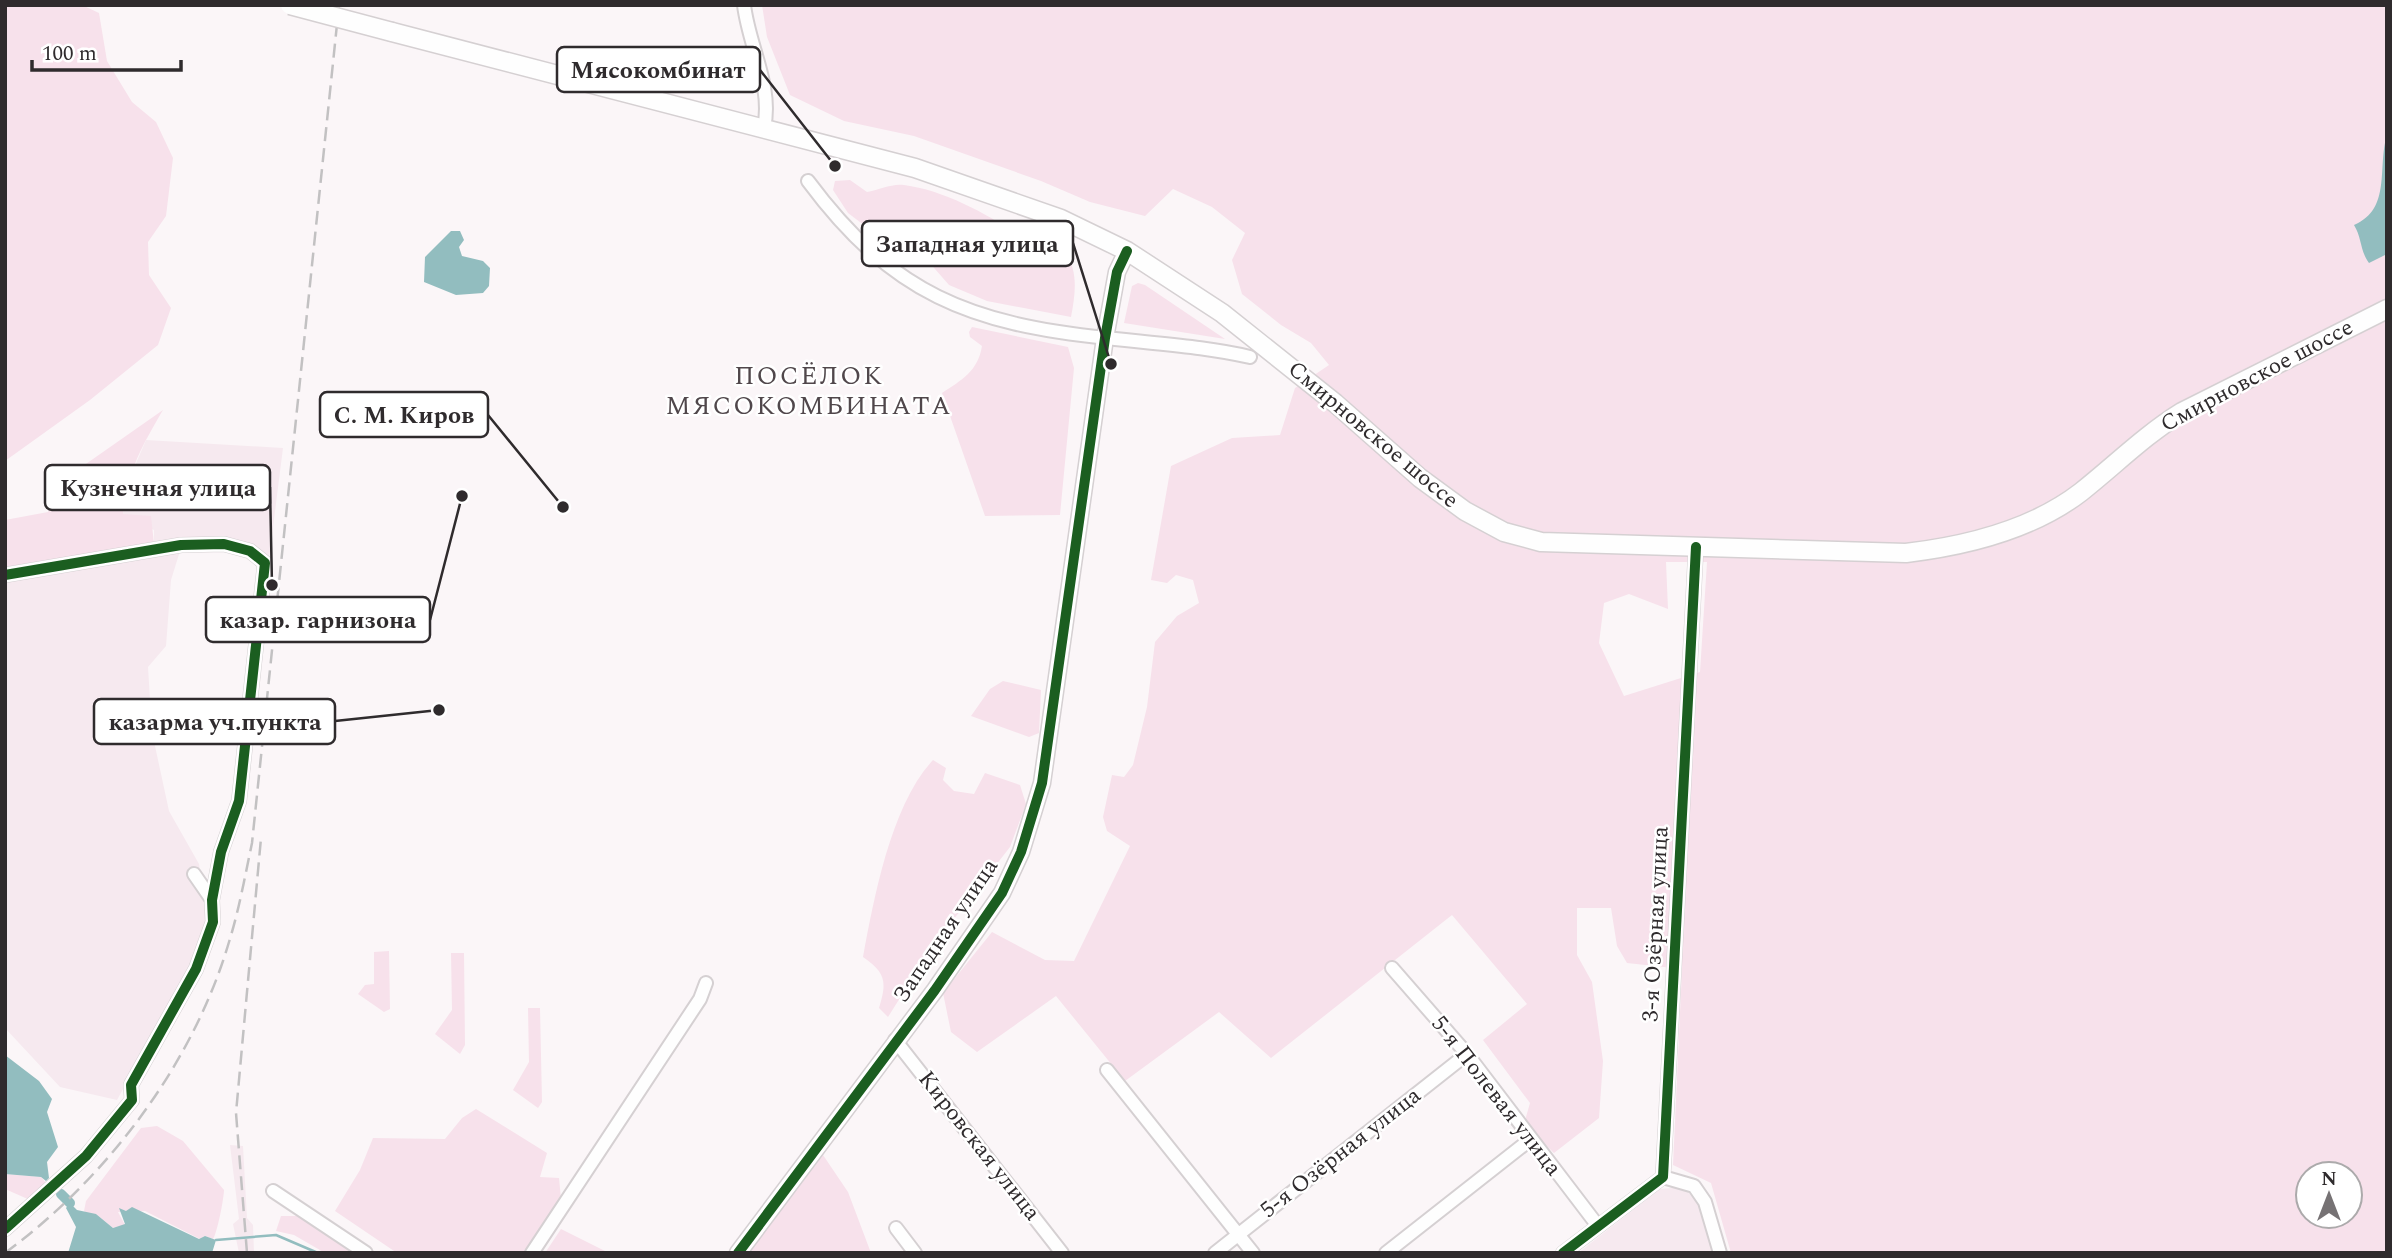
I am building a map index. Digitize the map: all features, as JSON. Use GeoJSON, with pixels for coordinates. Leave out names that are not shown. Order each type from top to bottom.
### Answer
{"type":"FeatureCollection","features":[{"type":"Feature","properties":{"kind":"main road","name":"Смирновское шоссе"},"geometry":{"type":"LineString","coordinates":[[290,5],[915,168],[1061,219],[1127,251],[1222,313],[1317,388],[1420,478],[1465,511],[1504,532],[1541,542],[1906,553],[1951,547],[1995,534],[2038,516],[2079,493],[2152,431],[2182,412],[2387,309]]}},
{"type":"Feature","properties":{"kind":"street"},"geometry":{"type":"LineString","coordinates":[[744,5],[748,30],[766,92],[768,109],[764,128]]}},
{"type":"Feature","properties":{"kind":"street"},"geometry":{"type":"LineString","coordinates":[[807,181],[869,252],[924,292],[968,312],[1019,327],[1213,348],[1250,357]]}},
{"type":"Feature","properties":{"kind":"street","name":"Западная улица"},"geometry":{"type":"LineString","coordinates":[[738,1253],[935,990],[1002,893],[1029,830],[1042,783],[1105,338],[1117,272],[1127,251]]}},
{"type":"Feature","properties":{"kind":"street"},"geometry":{"type":"LineString","coordinates":[[5,575],[192,545],[224,544],[250,551],[265,563],[239,801],[220,852],[212,900],[213,922],[196,969],[131,1085],[136,1103],[60,1181],[5,1228]]}},
{"type":"Feature","properties":{"kind":"street","name":"3-я Озёрная улица"},"geometry":{"type":"LineString","coordinates":[[1663,1177],[1696,547]]}},
{"type":"Feature","properties":{"kind":"street"},"geometry":{"type":"LineString","coordinates":[[194,874],[212,900]]}},
{"type":"Feature","properties":{"kind":"street","name":"5-я Полевая улица"},"geometry":{"type":"LineString","coordinates":[[1392,968],[1467,1054],[1598,1226]]}},
{"type":"Feature","properties":{"kind":"street"},"geometry":{"type":"LineString","coordinates":[[532,1253],[700,999],[706,983]]}},
{"type":"Feature","properties":{"kind":"street","name":"Кировская улица"},"geometry":{"type":"LineString","coordinates":[[895,1040],[1062,1253]]}},
{"type":"Feature","properties":{"kind":"street","name":"5-я Озёрная улица"},"geometry":{"type":"LineString","coordinates":[[1215,1253],[1467,1054]]}},
{"type":"Feature","properties":{"kind":"street"},"geometry":{"type":"LineString","coordinates":[[1107,1070],[1253,1253]]}},
{"type":"Feature","properties":{"kind":"street"},"geometry":{"type":"LineString","coordinates":[[1386,1253],[1531,1139]]}},
{"type":"Feature","properties":{"kind":"street"},"geometry":{"type":"LineString","coordinates":[[1563,1253],[1663,1177],[1694,1186],[1705,1202],[1720,1253]]}},
{"type":"Feature","properties":{"kind":"street"},"geometry":{"type":"LineString","coordinates":[[273,1191],[366,1253]]}},
{"type":"Feature","properties":{"kind":"street"},"geometry":{"type":"LineString","coordinates":[[896,1228],[915,1253]]}},
{"type":"Feature","properties":{"kind":"shaded area"},"geometry":{"type":"Polygon","coordinates":[[[5,5],[82,5],[99,13],[107,61],[132,102],[156,122],[173,158],[166,216],[148,242],[149,275],[171,308],[158,345],[90,400],[5,461],[5,5]]]}},
{"type":"Feature","properties":{"kind":"shaded area"},"geometry":{"type":"Polygon","coordinates":[[[762,5],[2387,5],[2387,1253],[1731,1253],[1711,1183],[1673,1165],[1682,969],[1627,963],[1617,946],[1611,908],[1577,908],[1577,955],[1592,982],[1603,1061],[1599,1118],[1554,1153],[1524,1124],[1530,1103],[1483,1040],[1527,1004],[1452,915],[1271,1058],[1219,1012],[1125,1081],[1056,996],[977,1052],[951,1032],[943,993],[992,932],[1045,960],[1074,961],[1130,846],[1107,831],[1103,817],[1112,775],[1124,777],[1133,765],[1147,707],[1155,642],[1177,616],[1199,603],[1193,580],[1176,575],[1167,583],[1151,580],[1171,466],[1232,438],[1280,435],[1295,388],[1329,365],[1311,343],[1281,325],[1242,294],[1232,260],[1245,233],[1212,207],[1173,189],[1145,216],[1090,202],[1041,181],[914,136],[844,121],[790,95],[767,37],[762,5]],[[1666,562],[1668,609],[1629,594],[1604,603],[1599,643],[1624,696],[1700,672],[1707,562],[1666,562]]]}},
{"type":"Feature","properties":{"kind":"shaded area"},"geometry":{"type":"Polygon","coordinates":[[[850,180],[867,192],[904,185],[934,192],[964,204],[1018,235],[1039,231],[1052,239],[1068,257],[1072,267],[1075,289],[1071,317],[987,301],[949,285],[928,261],[902,244],[877,235],[848,213],[833,190],[835,181],[850,180]]]}},
{"type":"Feature","properties":{"kind":"shaded area"},"geometry":{"type":"Polygon","coordinates":[[[1138,283],[1145,285],[1225,339],[1124,323],[1132,286],[1138,283]]]}},
{"type":"Feature","properties":{"kind":"shaded area"},"geometry":{"type":"Polygon","coordinates":[[[972,327],[1068,347],[1074,368],[1060,515],[985,516],[942,393],[962,379],[977,362],[982,346],[970,337],[972,327]]]}},
{"type":"Feature","properties":{"kind":"shaded area"},"geometry":{"type":"Polygon","coordinates":[[[163,410],[142,447],[132,472],[123,514],[151,516],[154,544],[5,567],[5,520],[48,512],[63,480],[163,410]]]}},
{"type":"Feature","properties":{"kind":"shaded area"},"geometry":{"type":"Polygon","coordinates":[[[146,440],[283,448],[269,559],[253,545],[235,540],[181,539],[154,544],[154,530],[123,514],[125,489],[146,440]]]}},
{"type":"Feature","properties":{"kind":"shaded area"},"geometry":{"type":"Polygon","coordinates":[[[180,551],[171,580],[166,646],[148,667],[152,732],[169,811],[199,864],[208,923],[190,967],[117,1100],[60,1087],[5,1028],[5,580],[180,551]]]}},
{"type":"Feature","properties":{"kind":"shaded area"},"geometry":{"type":"Polygon","coordinates":[[[1003,681],[1041,690],[1039,733],[1029,737],[971,716],[990,689],[1003,681]]]}},
{"type":"Feature","properties":{"kind":"shaded area"},"geometry":{"type":"Polygon","coordinates":[[[933,760],[946,768],[943,780],[954,791],[974,794],[985,773],[1020,785],[1026,804],[1010,847],[932,947],[888,1017],[879,1008],[883,979],[876,968],[863,957],[879,881],[895,827],[918,779],[933,760]]]}},
{"type":"Feature","properties":{"kind":"shaded area"},"geometry":{"type":"Polygon","coordinates":[[[389,951],[390,1009],[384,1012],[358,994],[365,985],[374,984],[374,952],[389,951]]]}},
{"type":"Feature","properties":{"kind":"shaded area"},"geometry":{"type":"Polygon","coordinates":[[[451,953],[464,953],[465,1045],[460,1054],[435,1034],[452,1010],[451,953]]]}},
{"type":"Feature","properties":{"kind":"shaded area"},"geometry":{"type":"Polygon","coordinates":[[[528,1008],[540,1008],[542,1102],[538,1108],[513,1090],[529,1062],[528,1008]]]}},
{"type":"Feature","properties":{"kind":"shaded area"},"geometry":{"type":"Polygon","coordinates":[[[476,1109],[547,1153],[540,1177],[559,1178],[561,1199],[526,1253],[397,1253],[335,1211],[360,1170],[373,1138],[445,1139],[462,1118],[476,1109]]]}},
{"type":"Feature","properties":{"kind":"shaded area"},"geometry":{"type":"Polygon","coordinates":[[[157,1126],[183,1141],[224,1190],[213,1239],[205,1236],[200,1239],[145,1211],[118,1212],[125,1225],[113,1228],[96,1214],[87,1214],[84,1211],[86,1201],[141,1128],[157,1126]]]}},
{"type":"Feature","properties":{"kind":"shaded area"},"geometry":{"type":"Polygon","coordinates":[[[230,1145],[243,1146],[247,1218],[253,1225],[254,1253],[239,1253],[233,1224],[239,1219],[230,1145]]]}},
{"type":"Feature","properties":{"kind":"shaded area"},"geometry":{"type":"Polygon","coordinates":[[[823,1155],[848,1192],[871,1253],[749,1253],[823,1155]]]}},
{"type":"Feature","properties":{"kind":"shaded area"},"geometry":{"type":"Polygon","coordinates":[[[5,1174],[41,1177],[47,1184],[30,1200],[5,1189],[5,1174]]]}},
{"type":"Feature","properties":{"kind":"shaded area"},"geometry":{"type":"Polygon","coordinates":[[[1683,1187],[1699,1204],[1713,1253],[1578,1253],[1660,1189],[1683,1187]]]}},
{"type":"Feature","properties":{"kind":"shaded area"},"geometry":{"type":"Polygon","coordinates":[[[281,1216],[300,1216],[354,1253],[325,1253],[294,1235],[276,1231],[281,1216]]]}},
{"type":"Feature","properties":{"kind":"shaded area"},"geometry":{"type":"Polygon","coordinates":[[[561,1229],[609,1253],[545,1253],[561,1229]]]}},
{"type":"Feature","properties":{"kind":"water"},"geometry":{"type":"Polygon","coordinates":[[[2387,135],[2387,254],[2369,263],[2354,225],[2366,218],[2379,198],[2387,135]]]}},
{"type":"Feature","properties":{"kind":"water"},"geometry":{"type":"Polygon","coordinates":[[[451,231],[460,231],[464,240],[459,247],[462,256],[483,261],[490,268],[489,286],[483,293],[456,295],[424,282],[425,257],[451,231]]]}},
{"type":"Feature","properties":{"kind":"water"},"geometry":{"type":"Polygon","coordinates":[[[5,1055],[39,1081],[52,1099],[47,1112],[58,1147],[47,1162],[49,1178],[46,1181],[41,1177],[5,1174],[5,1055]]]}},
{"type":"Feature","properties":{"kind":"water"},"geometry":{"type":"Polygon","coordinates":[[[70,1203],[77,1210],[96,1214],[113,1228],[125,1224],[119,1208],[126,1211],[132,1207],[199,1239],[205,1236],[216,1240],[212,1253],[68,1253],[76,1227],[66,1208],[70,1203]]]}},
{"type":"Feature","properties":{"kind":"waterway"},"geometry":{"type":"LineString","coordinates":[[61,1194],[70,1203]]}},
{"type":"Feature","properties":{"kind":"waterway"},"geometry":{"type":"LineString","coordinates":[[216,1240],[276,1235],[318,1253]]}},
{"type":"Feature","properties":{"kind":"railway"},"geometry":{"type":"LineString","coordinates":[[5,1253],[78,1190],[142,1115],[193,1032],[213,987],[233,930],[252,843],[339,5]]}},
{"type":"Feature","properties":{"kind":"railway"},"geometry":{"type":"LineString","coordinates":[[247,1253],[236,1113],[261,838]]}},
{"type":"Feature","properties":{"kind":"cycle path"},"geometry":{"type":"LineString","coordinates":[[738,1253],[935,990],[1002,893],[1021,852],[1042,783],[1105,338],[1117,272],[1127,251]]}},
{"type":"Feature","properties":{"kind":"cycle path"},"geometry":{"type":"LineString","coordinates":[[5,575],[181,545],[224,544],[250,551],[265,563],[239,801],[221,852],[212,900],[213,922],[196,969],[131,1085],[132,1100],[86,1156],[5,1229]]}},
{"type":"Feature","properties":{"kind":"cycle path"},"geometry":{"type":"LineString","coordinates":[[1563,1253],[1663,1177],[1696,547]]}},
{"type":"Feature","properties":{"kind":"place","name":"Мясокомбинат"},"geometry":{"type":"Point","coordinates":[835,166]}},
{"type":"Feature","properties":{"kind":"place","name":"Западная улица"},"geometry":{"type":"Point","coordinates":[1111,364]}},
{"type":"Feature","properties":{"kind":"place","name":"казар. гарнизона"},"geometry":{"type":"Point","coordinates":[462,496]}},
{"type":"Feature","properties":{"kind":"place","name":"С. М. Киров"},"geometry":{"type":"Point","coordinates":[563,507]}},
{"type":"Feature","properties":{"kind":"place","name":"Кузнечная улица"},"geometry":{"type":"Point","coordinates":[272,585]}},
{"type":"Feature","properties":{"kind":"place","name":"казарма уч.пункта"},"geometry":{"type":"Point","coordinates":[439,710]}},
{"type":"Feature","properties":{"kind":"district","name":"ПОСЁЛОК МЯСОКОМБИНАТА"},"geometry":{"type":"Point","coordinates":[809,391]}}]}
